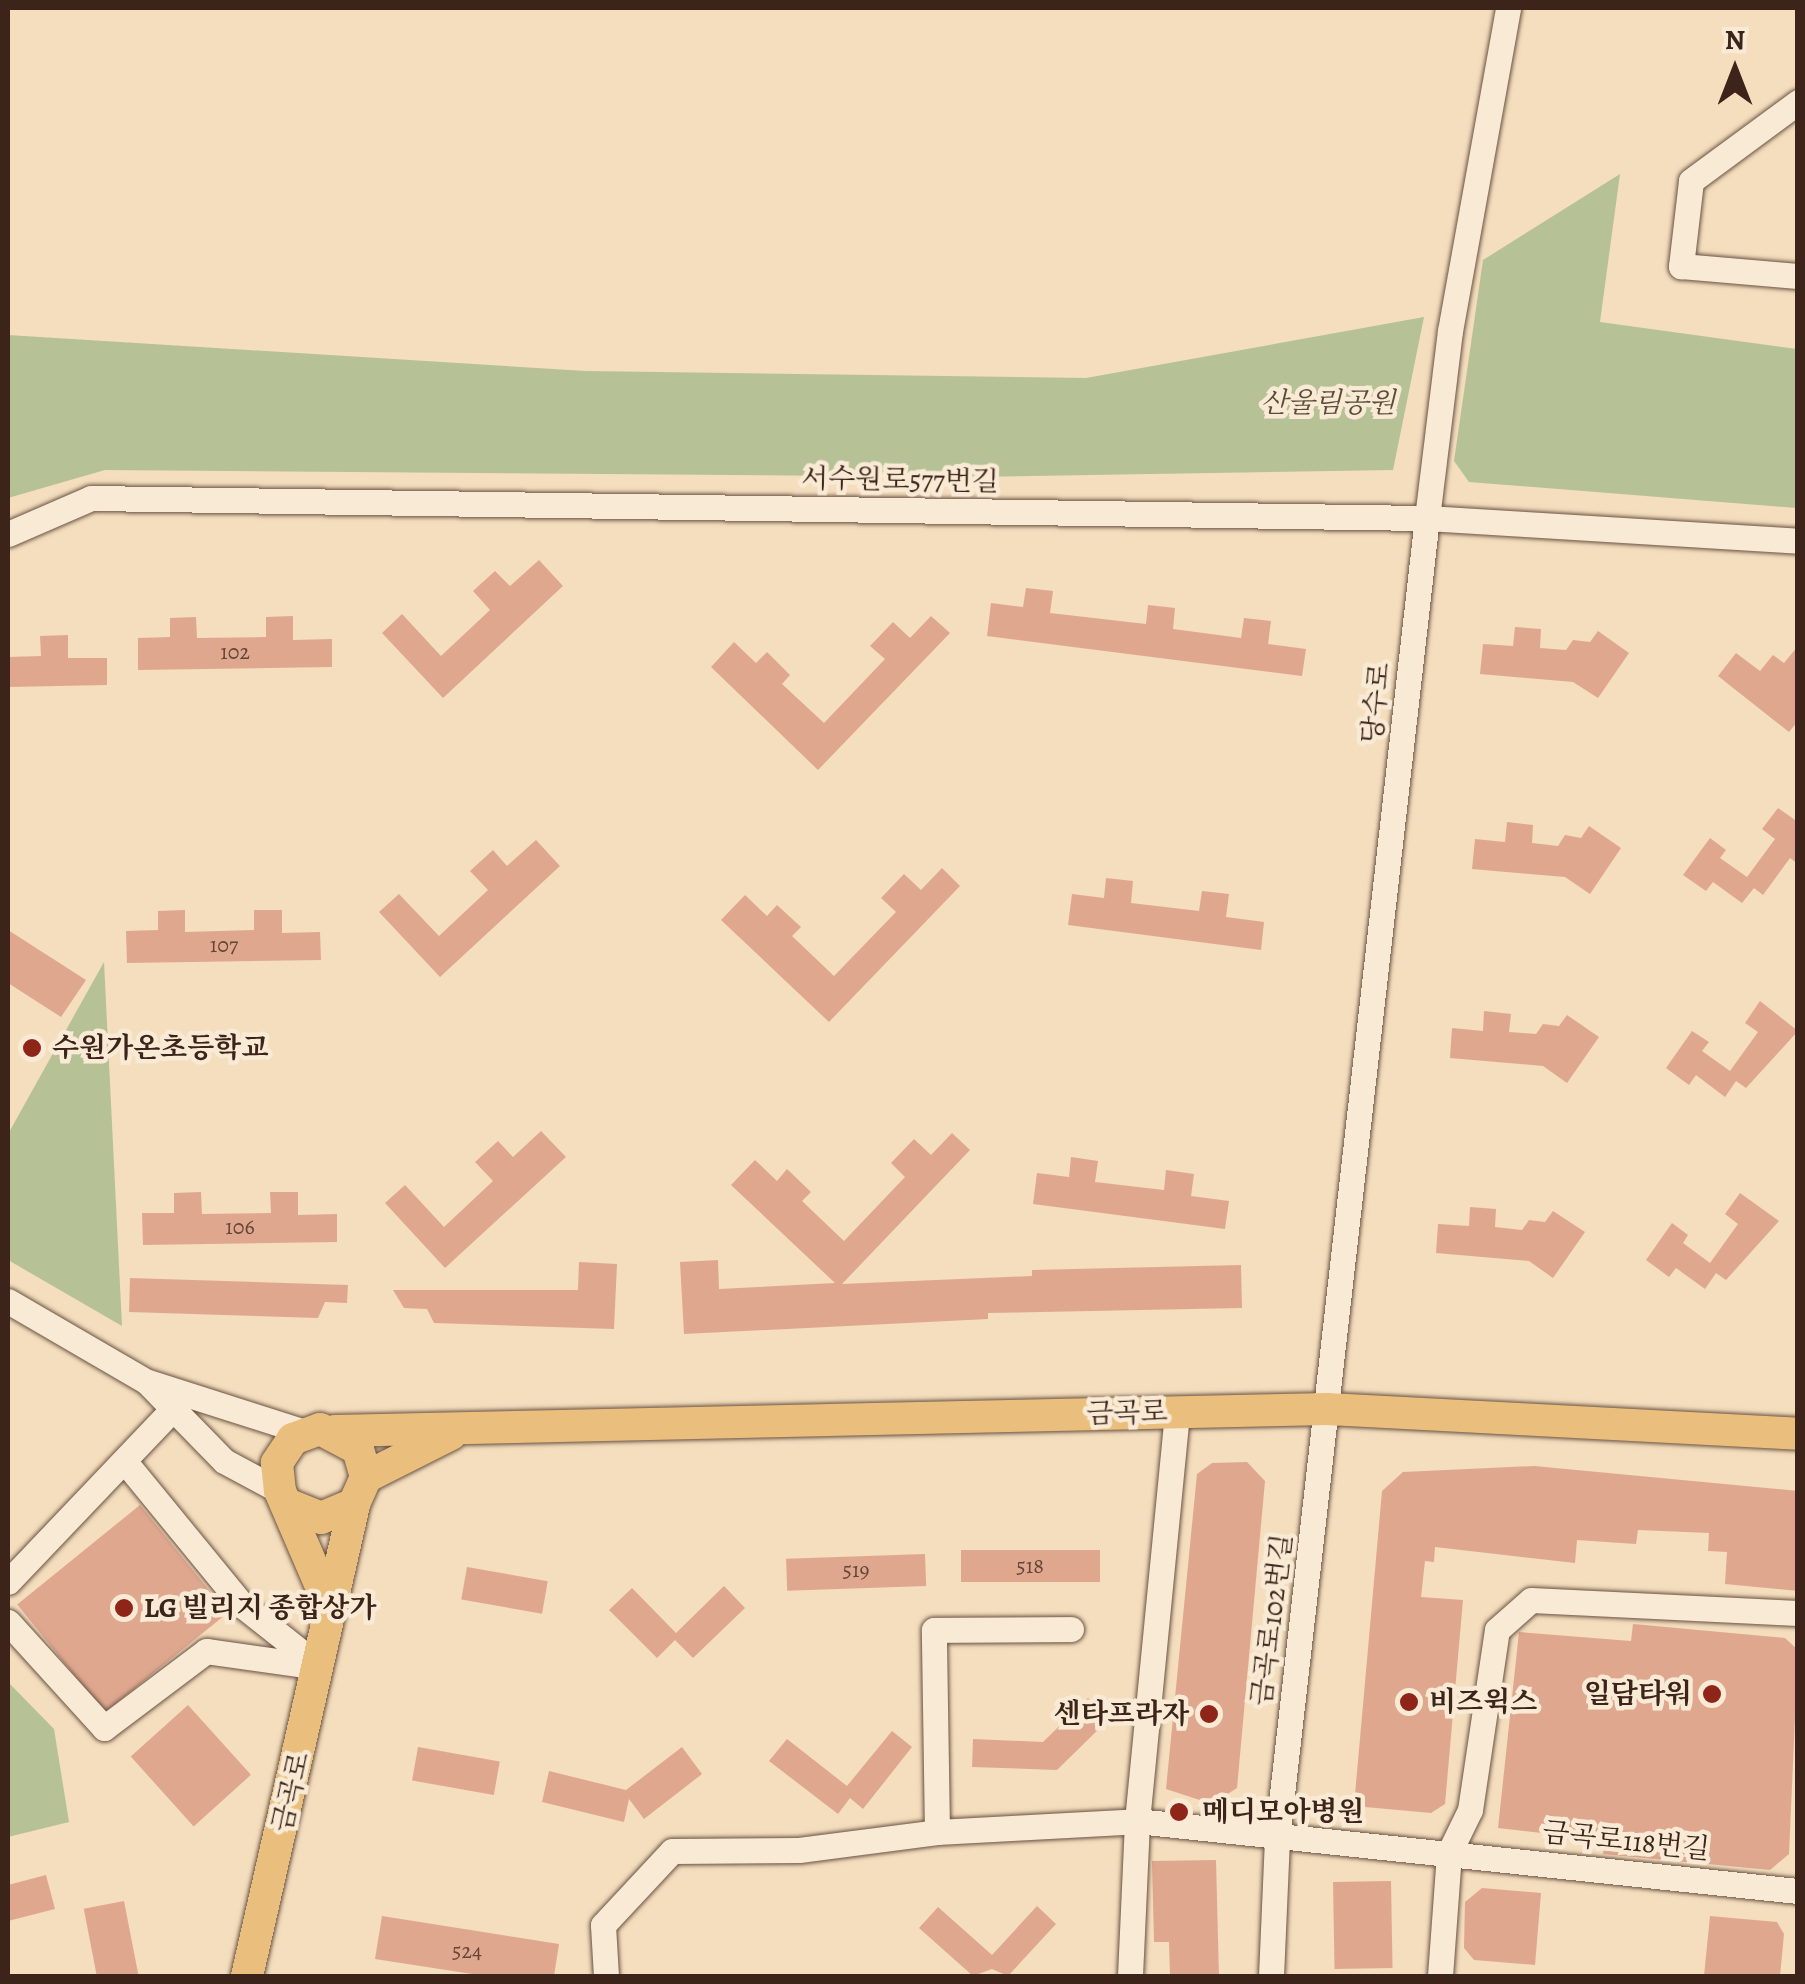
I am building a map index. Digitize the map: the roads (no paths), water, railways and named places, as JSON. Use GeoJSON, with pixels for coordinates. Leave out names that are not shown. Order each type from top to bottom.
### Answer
{"type":"FeatureCollection","features":[{"type":"Feature","properties":{"kind":"main road","name":"금곡로"},"geometry":{"type":"LineString","coordinates":[[320,1431],[455,1432],[1327,1409],[1798,1434]]}},
{"type":"Feature","properties":{"kind":"main road"},"geometry":{"type":"LineString","coordinates":[[284,1497],[320,1518],[360,1490],[358,1449],[320,1431],[283,1450],[284,1497],[330,1607]]}},
{"type":"Feature","properties":{"kind":"main road","name":"금곡로"},"geometry":{"type":"LineString","coordinates":[[247,1976],[360,1490],[455,1432]]}},
{"type":"Feature","properties":{"kind":"street","name":"당수로"},"geometry":{"type":"LineString","coordinates":[[1327,1409],[1450,331],[1508,8]]}},
{"type":"Feature","properties":{"kind":"street"},"geometry":{"type":"LineString","coordinates":[[1796,105],[1691,180],[1681,266],[1798,276]]}},
{"type":"Feature","properties":{"kind":"street","name":"서수원로577번길"},"geometry":{"type":"LineString","coordinates":[[8,534],[91,498],[1427,518],[1798,541]]}},
{"type":"Feature","properties":{"kind":"street"},"geometry":{"type":"LineString","coordinates":[[8,1300],[147,1382],[320,1431]]}},
{"type":"Feature","properties":{"kind":"street"},"geometry":{"type":"LineString","coordinates":[[147,1382],[171,1412],[224,1461],[284,1497]]}},
{"type":"Feature","properties":{"kind":"street","name":"금곡로102번길"},"geometry":{"type":"LineString","coordinates":[[1271,1976],[1277,1838],[1327,1409]]}},
{"type":"Feature","properties":{"kind":"street"},"geometry":{"type":"LineString","coordinates":[[8,1582],[171,1412]]}},
{"type":"Feature","properties":{"kind":"street"},"geometry":{"type":"LineString","coordinates":[[1130,1976],[1137,1820],[1178,1412]]}},
{"type":"Feature","properties":{"kind":"street"},"geometry":{"type":"LineString","coordinates":[[126,1463],[243,1606],[320,1667]]}},
{"type":"Feature","properties":{"kind":"street"},"geometry":{"type":"LineString","coordinates":[[1440,1976],[1449,1853],[1470,1810],[1498,1630],[1531,1600],[1798,1613]]}},
{"type":"Feature","properties":{"kind":"street"},"geometry":{"type":"LineString","coordinates":[[8,1622],[104,1728],[206,1651],[320,1667]]}},
{"type":"Feature","properties":{"kind":"street"},"geometry":{"type":"LineString","coordinates":[[936,1832],[934,1630],[1072,1629]]}},
{"type":"Feature","properties":{"kind":"street"},"geometry":{"type":"LineString","coordinates":[[606,1976],[603,1925],[672,1851],[799,1850],[936,1832],[1137,1820],[1277,1838],[1449,1853]]}},
{"type":"Feature","properties":{"kind":"street","name":"금곡로118번길"},"geometry":{"type":"LineString","coordinates":[[1449,1853],[1798,1891]]}},
{"type":"Feature","properties":{"kind":"place","name":"수원가온초등학교"},"geometry":{"type":"Point","coordinates":[32,1048]}},
{"type":"Feature","properties":{"kind":"place","name":"LG 빌리지 종합상가"},"geometry":{"type":"Point","coordinates":[124,1608]}},
{"type":"Feature","properties":{"kind":"place","name":"일담타워"},"geometry":{"type":"Point","coordinates":[1712,1694]}},
{"type":"Feature","properties":{"kind":"place","name":"비즈윅스"},"geometry":{"type":"Point","coordinates":[1409,1702]}},
{"type":"Feature","properties":{"kind":"place","name":"센타프라자"},"geometry":{"type":"Point","coordinates":[1209,1714]}},
{"type":"Feature","properties":{"kind":"place","name":"메디모아병원"},"geometry":{"type":"Point","coordinates":[1179,1812]}},
{"type":"Feature","properties":{"kind":"park label","name":"산울림공원"},"geometry":{"type":"Point","coordinates":[1328,403]}}]}
